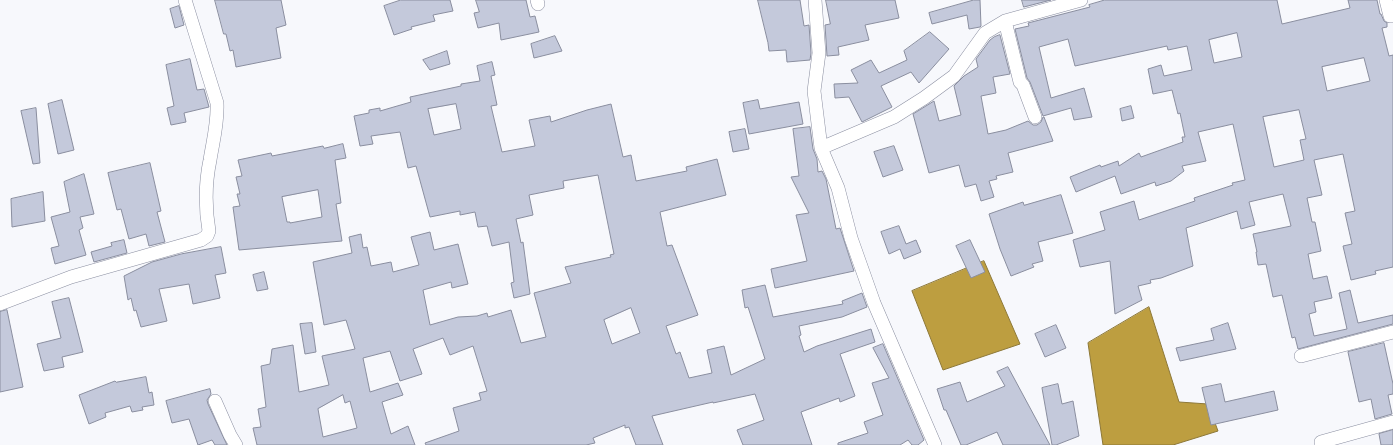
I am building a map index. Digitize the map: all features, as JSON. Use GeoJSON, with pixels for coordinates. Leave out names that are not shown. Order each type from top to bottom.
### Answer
{"type":"FeatureCollection","features":[{"type":"Feature","properties":{"kind":"street"},"geometry":{"type":"LineString","coordinates":[[0,304],[72,277],[201,240],[207,236],[209,231],[205,193],[217,124],[217,103],[184,0]]}},
{"type":"Feature","properties":{"kind":"street"},"geometry":{"type":"LineString","coordinates":[[815,0],[819,53],[814,91],[821,148],[838,188],[851,238],[874,303],[935,445]]}},
{"type":"Feature","properties":{"kind":"street"},"geometry":{"type":"LineString","coordinates":[[821,148],[894,117],[924,98],[954,76],[985,33],[1005,21],[1081,0]]}},
{"type":"Feature","properties":{"kind":"street"},"geometry":{"type":"LineString","coordinates":[[1386,0],[1392,20]]}},
{"type":"Feature","properties":{"kind":"street"},"geometry":{"type":"LineString","coordinates":[[1005,21],[1020,82],[1024,85],[1035,117]]}},
{"type":"Feature","properties":{"kind":"street"},"geometry":{"type":"LineString","coordinates":[[1301,356],[1393,332]]}},
{"type":"Feature","properties":{"kind":"street"},"geometry":{"type":"LineString","coordinates":[[215,401],[236,445]]}},
{"type":"Feature","properties":{"kind":"street"},"geometry":{"type":"LineString","coordinates":[[1321,442],[1393,422]]}},
{"type":"Feature","properties":{"kind":"shaded area"},"geometry":{"type":"Polygon","coordinates":[[[984,261],[1020,344],[943,370],[912,291],[984,261]]]}},
{"type":"Feature","properties":{"kind":"shaded area"},"geometry":{"type":"Polygon","coordinates":[[[1149,307],[1179,402],[1208,404],[1218,431],[1173,445],[1103,445],[1088,343],[1149,307]]]}},
{"type":"Feature","properties":{"kind":"building"},"geometry":{"type":"Polygon","coordinates":[[[215,0],[281,0],[286,25],[276,28],[281,58],[236,67],[233,50],[230,51],[215,0]]]}},
{"type":"Feature","properties":{"kind":"building"},"geometry":{"type":"Polygon","coordinates":[[[401,0],[450,0],[453,11],[433,15],[435,21],[411,27],[412,29],[394,35],[384,6],[401,0]]]}},
{"type":"Feature","properties":{"kind":"building"},"geometry":{"type":"Polygon","coordinates":[[[476,0],[526,0],[530,17],[535,16],[539,32],[501,40],[499,23],[478,28],[474,13],[479,12],[476,0]]]}},
{"type":"Feature","properties":{"kind":"building"},"geometry":{"type":"Polygon","coordinates":[[[758,0],[800,0],[804,26],[809,25],[810,60],[787,62],[786,50],[769,51],[758,0]]]}},
{"type":"Feature","properties":{"kind":"building"},"geometry":{"type":"Polygon","coordinates":[[[826,0],[895,0],[899,18],[865,25],[869,40],[838,47],[839,55],[827,56],[825,25],[830,24],[826,0]]]}},
{"type":"Feature","properties":{"kind":"building"},"geometry":{"type":"Polygon","coordinates":[[[974,0],[980,0],[980,27],[969,29],[967,15],[932,24],[929,13],[974,0]]]}},
{"type":"Feature","properties":{"kind":"building"},"geometry":{"type":"Polygon","coordinates":[[[1022,0],[1051,0],[1024,7],[1022,0]]]}},
{"type":"Feature","properties":{"kind":"building"},"geometry":{"type":"Polygon","coordinates":[[[1105,0],[1277,0],[1282,24],[1350,8],[1348,0],[1377,0],[1380,14],[1387,23],[1387,27],[1382,28],[1389,56],[1393,55],[1393,267],[1375,271],[1376,274],[1351,280],[1343,246],[1352,244],[1345,213],[1355,211],[1343,154],[1314,160],[1322,195],[1307,198],[1312,222],[1315,222],[1321,251],[1308,254],[1313,279],[1327,276],[1332,298],[1314,302],[1316,312],[1309,314],[1314,336],[1347,329],[1339,293],[1350,290],[1358,323],[1393,315],[1393,324],[1298,349],[1295,337],[1292,338],[1282,295],[1273,297],[1266,264],[1258,265],[1253,234],[1291,226],[1283,194],[1249,202],[1255,225],[1241,229],[1237,211],[1186,228],[1193,266],[1161,278],[1150,280],[1151,283],[1138,286],[1142,300],[1115,314],[1110,261],[1080,267],[1073,240],[1105,230],[1100,212],[1134,201],[1139,220],[1195,201],[1194,198],[1233,185],[1232,183],[1245,180],[1233,124],[1198,132],[1206,161],[1182,166],[1184,171],[1171,181],[1156,186],[1155,182],[1121,194],[1115,176],[1076,192],[1070,177],[1100,165],[1101,167],[1118,161],[1119,166],[1139,153],[1141,157],[1183,142],[1182,137],[1185,137],[1180,113],[1178,114],[1172,90],[1153,94],[1148,69],[1161,65],[1164,76],[1192,70],[1187,46],[1168,50],[1167,46],[1075,66],[1068,39],[1039,47],[1051,98],[1084,88],[1092,117],[1074,120],[1071,108],[1043,116],[1030,82],[1027,78],[1015,29],[1029,26],[1028,23],[1090,7],[1089,5],[1105,0]],[[1237,33],[1209,40],[1214,63],[1242,57],[1237,33]],[[1364,58],[1322,67],[1327,91],[1370,81],[1364,58]],[[1299,110],[1263,117],[1274,167],[1304,160],[1300,140],[1306,139],[1299,110]]]}},
{"type":"Feature","properties":{"kind":"building"},"geometry":{"type":"Polygon","coordinates":[[[179,6],[184,25],[175,28],[170,9],[179,6]]]}},
{"type":"Feature","properties":{"kind":"building"},"geometry":{"type":"Polygon","coordinates":[[[930,32],[949,49],[919,83],[911,72],[881,86],[892,107],[862,122],[849,97],[835,98],[834,84],[858,83],[851,70],[871,60],[879,73],[907,60],[904,51],[930,32]]]}},
{"type":"Feature","properties":{"kind":"building"},"geometry":{"type":"Polygon","coordinates":[[[1000,35],[1010,74],[993,77],[996,93],[981,96],[988,134],[1006,130],[1028,121],[1033,125],[1037,125],[1044,117],[1053,141],[1008,153],[1013,172],[996,176],[997,179],[989,181],[994,197],[981,201],[976,184],[965,187],[959,165],[929,173],[913,114],[934,101],[939,121],[961,115],[954,86],[964,76],[978,67],[976,59],[990,40],[1000,35]]]}},
{"type":"Feature","properties":{"kind":"building"},"geometry":{"type":"Polygon","coordinates":[[[555,36],[562,51],[534,58],[531,44],[555,36]]]}},
{"type":"Feature","properties":{"kind":"building"},"geometry":{"type":"Polygon","coordinates":[[[447,51],[450,64],[430,70],[423,60],[447,51]]]}},
{"type":"Feature","properties":{"kind":"building"},"geometry":{"type":"Polygon","coordinates":[[[190,59],[197,90],[204,89],[209,107],[184,113],[186,122],[171,125],[167,108],[174,106],[166,65],[190,59]]]}},
{"type":"Feature","properties":{"kind":"building"},"geometry":{"type":"Polygon","coordinates":[[[492,62],[495,75],[491,76],[497,105],[491,106],[502,152],[535,146],[529,120],[550,116],[551,122],[611,104],[623,157],[631,155],[636,181],[687,171],[686,167],[717,159],[726,195],[660,212],[667,246],[672,245],[698,315],[666,326],[676,354],[680,352],[689,378],[712,373],[707,350],[724,346],[731,375],[765,359],[748,307],[745,308],[742,290],[765,285],[773,317],[843,304],[842,301],[862,293],[867,307],[842,317],[799,326],[801,335],[799,336],[804,352],[817,346],[871,329],[875,342],[840,354],[855,396],[840,402],[839,398],[801,412],[812,445],[743,445],[737,430],[764,420],[755,394],[652,416],[663,445],[636,445],[629,427],[625,428],[625,425],[593,438],[595,443],[586,445],[426,445],[425,443],[459,431],[453,408],[481,400],[479,393],[487,391],[473,346],[450,355],[443,338],[413,349],[422,374],[400,381],[390,351],[363,358],[370,392],[398,383],[403,395],[382,402],[391,434],[408,426],[415,445],[257,445],[253,428],[261,427],[258,409],[266,407],[261,366],[270,364],[272,349],[293,345],[299,392],[329,385],[322,356],[355,349],[346,320],[324,325],[313,262],[352,253],[349,237],[361,234],[363,248],[367,247],[371,266],[391,262],[393,272],[419,265],[411,237],[430,232],[434,250],[458,244],[468,284],[452,288],[451,282],[423,290],[430,325],[458,317],[477,316],[487,313],[488,317],[511,310],[521,343],[546,337],[534,293],[571,283],[565,267],[611,257],[610,255],[614,254],[598,175],[563,181],[564,188],[529,195],[533,215],[516,219],[521,243],[523,242],[530,294],[514,298],[511,283],[514,282],[509,242],[492,246],[487,226],[478,227],[475,212],[460,215],[460,211],[430,217],[416,166],[408,168],[400,132],[371,136],[373,144],[360,146],[354,116],[369,113],[369,110],[380,108],[380,111],[411,102],[410,97],[461,86],[461,84],[480,81],[477,66],[492,62]],[[456,104],[428,109],[434,135],[461,129],[456,104]],[[631,308],[604,320],[612,344],[640,333],[631,308]],[[343,395],[318,409],[323,437],[357,428],[350,401],[345,403],[343,395]]]}},
{"type":"Feature","properties":{"kind":"building"},"geometry":{"type":"Polygon","coordinates":[[[62,100],[74,150],[58,154],[48,104],[62,100]]]}},
{"type":"Feature","properties":{"kind":"building"},"geometry":{"type":"Polygon","coordinates":[[[758,100],[760,109],[799,102],[803,124],[749,134],[743,103],[758,100]]]}},
{"type":"Feature","properties":{"kind":"building"},"geometry":{"type":"Polygon","coordinates":[[[1131,106],[1134,118],[1122,121],[1120,109],[1131,106]]]}},
{"type":"Feature","properties":{"kind":"building"},"geometry":{"type":"Polygon","coordinates":[[[36,108],[40,163],[33,164],[21,111],[36,108]]]}},
{"type":"Feature","properties":{"kind":"building"},"geometry":{"type":"Polygon","coordinates":[[[810,127],[813,149],[817,159],[818,172],[822,171],[826,179],[836,229],[840,228],[854,271],[775,288],[771,269],[807,261],[796,215],[809,213],[791,177],[799,176],[793,129],[810,127]]]}},
{"type":"Feature","properties":{"kind":"building"},"geometry":{"type":"Polygon","coordinates":[[[745,129],[749,149],[733,152],[729,132],[745,129]]]}},
{"type":"Feature","properties":{"kind":"building"},"geometry":{"type":"Polygon","coordinates":[[[343,144],[346,158],[335,160],[341,203],[336,204],[342,241],[239,250],[233,207],[240,206],[237,194],[240,194],[236,177],[242,176],[238,160],[271,153],[272,156],[323,146],[324,148],[343,144]],[[318,190],[282,197],[287,222],[290,223],[322,217],[318,190]]]}},
{"type":"Feature","properties":{"kind":"building"},"geometry":{"type":"Polygon","coordinates":[[[894,146],[903,170],[883,177],[874,152],[894,146]]]}},
{"type":"Feature","properties":{"kind":"building"},"geometry":{"type":"Polygon","coordinates":[[[150,163],[161,211],[157,212],[165,242],[149,246],[146,234],[129,239],[121,209],[117,210],[108,173],[150,163]]]}},
{"type":"Feature","properties":{"kind":"building"},"geometry":{"type":"Polygon","coordinates":[[[84,174],[94,214],[80,217],[83,228],[79,230],[86,255],[55,264],[51,248],[59,246],[51,217],[70,212],[64,182],[84,174]]]}},
{"type":"Feature","properties":{"kind":"building"},"geometry":{"type":"Polygon","coordinates":[[[43,192],[45,221],[12,227],[11,199],[43,192]]]}},
{"type":"Feature","properties":{"kind":"building"},"geometry":{"type":"Polygon","coordinates":[[[1061,195],[1073,233],[1038,242],[1043,261],[1032,264],[1034,267],[1011,276],[1000,249],[989,214],[1023,202],[1024,205],[1061,195]]]}},
{"type":"Feature","properties":{"kind":"building"},"geometry":{"type":"Polygon","coordinates":[[[899,226],[906,244],[916,240],[921,252],[904,259],[900,249],[889,254],[881,232],[899,226]]]}},
{"type":"Feature","properties":{"kind":"building"},"geometry":{"type":"Polygon","coordinates":[[[124,240],[127,253],[94,262],[91,252],[112,246],[111,243],[124,240]]]}},
{"type":"Feature","properties":{"kind":"building"},"geometry":{"type":"Polygon","coordinates":[[[970,240],[985,272],[971,278],[956,246],[970,240]]]}},
{"type":"Feature","properties":{"kind":"building"},"geometry":{"type":"Polygon","coordinates":[[[221,247],[226,273],[215,275],[220,298],[193,304],[189,284],[159,289],[167,321],[141,327],[136,310],[134,311],[131,298],[128,300],[124,276],[152,262],[181,254],[221,247]]]}},
{"type":"Feature","properties":{"kind":"building"},"geometry":{"type":"Polygon","coordinates":[[[264,272],[268,289],[257,291],[253,275],[264,272]]]}},
{"type":"Feature","properties":{"kind":"building"},"geometry":{"type":"Polygon","coordinates":[[[69,298],[83,352],[62,357],[64,367],[44,371],[37,344],[61,338],[52,302],[69,298]]]}},
{"type":"Feature","properties":{"kind":"building"},"geometry":{"type":"Polygon","coordinates":[[[7,310],[23,387],[0,392],[0,312],[7,310]]]}},
{"type":"Feature","properties":{"kind":"building"},"geometry":{"type":"Polygon","coordinates":[[[312,323],[316,352],[305,354],[300,324],[312,323]]]}},
{"type":"Feature","properties":{"kind":"building"},"geometry":{"type":"Polygon","coordinates":[[[1228,323],[1236,349],[1180,361],[1176,348],[1214,340],[1211,329],[1228,323]]]}},
{"type":"Feature","properties":{"kind":"building"},"geometry":{"type":"Polygon","coordinates":[[[1056,325],[1066,348],[1045,357],[1035,334],[1056,325]]]}},
{"type":"Feature","properties":{"kind":"building"},"geometry":{"type":"Polygon","coordinates":[[[1384,343],[1393,384],[1393,394],[1388,395],[1392,414],[1375,419],[1371,399],[1359,402],[1348,352],[1384,343]]]}},
{"type":"Feature","properties":{"kind":"building"},"geometry":{"type":"Polygon","coordinates":[[[883,344],[924,440],[918,445],[912,445],[908,440],[900,445],[838,445],[838,443],[868,433],[864,422],[883,415],[872,383],[889,378],[873,348],[883,344]]]}},
{"type":"Feature","properties":{"kind":"building"},"geometry":{"type":"Polygon","coordinates":[[[1008,367],[1050,445],[1003,445],[997,432],[966,445],[961,445],[946,410],[944,410],[937,389],[960,382],[967,402],[1005,386],[997,372],[1008,367]]]}},
{"type":"Feature","properties":{"kind":"building"},"geometry":{"type":"Polygon","coordinates":[[[146,377],[149,393],[152,392],[154,405],[142,407],[143,410],[132,412],[130,406],[105,413],[106,417],[89,424],[79,395],[115,381],[146,377]]]}},
{"type":"Feature","properties":{"kind":"building"},"geometry":{"type":"Polygon","coordinates":[[[1058,384],[1062,404],[1073,401],[1079,436],[1056,445],[1052,445],[1042,388],[1058,384]]]}},
{"type":"Feature","properties":{"kind":"building"},"geometry":{"type":"Polygon","coordinates":[[[1221,384],[1225,402],[1274,391],[1278,410],[1211,425],[1202,388],[1221,384]]]}},
{"type":"Feature","properties":{"kind":"building"},"geometry":{"type":"Polygon","coordinates":[[[210,389],[211,394],[207,400],[208,404],[227,445],[215,445],[212,440],[198,445],[189,419],[172,423],[166,401],[210,389]]]}},
{"type":"Feature","properties":{"kind":"building"},"geometry":{"type":"Polygon","coordinates":[[[1393,430],[1393,445],[1381,445],[1379,434],[1393,430]]]}}]}
